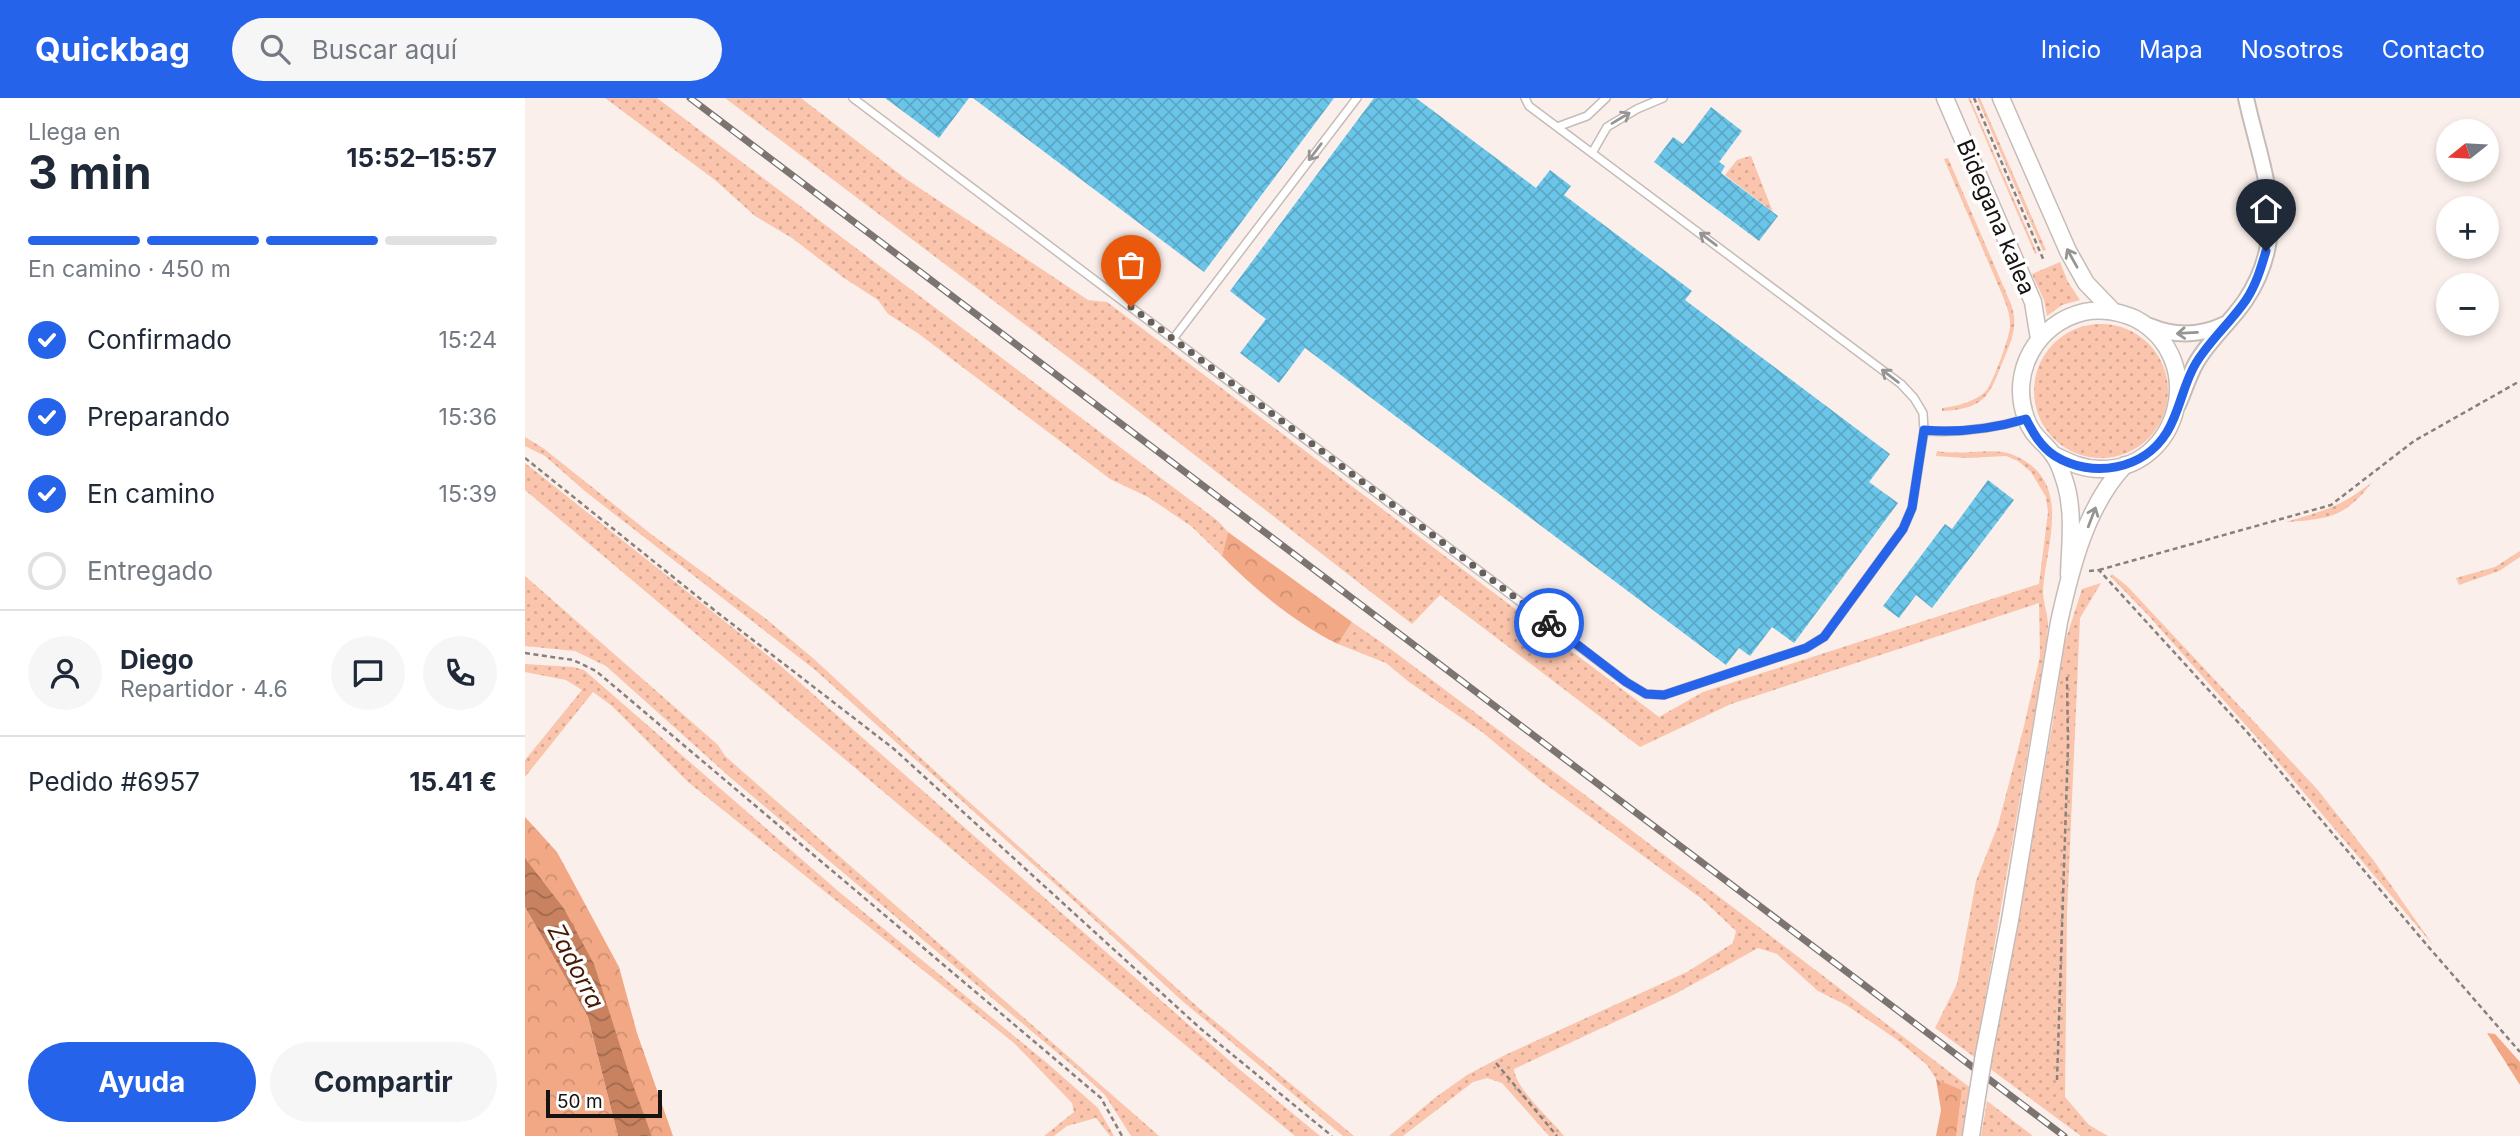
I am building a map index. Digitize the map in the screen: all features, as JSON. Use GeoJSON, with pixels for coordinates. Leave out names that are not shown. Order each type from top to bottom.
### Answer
{"type":"FeatureCollection","features":[{"type":"Feature","properties":{"kind":"street","name":"Bidegana kalea"},"geometry":{"type":"LineString","coordinates":[[1945,98],[2033,302],[2039,339]]}},
{"type":"Feature","properties":{"kind":"street"},"geometry":{"type":"LineString","coordinates":[[2001,98],[2068,251],[2086,283],[2113,311],[2167,333],[2211,331],[2229,321]]}},
{"type":"Feature","properties":{"kind":"street"},"geometry":{"type":"LineString","coordinates":[[2069,575],[2097,504],[2110,481],[2125,466],[2149,452],[2167,432],[2196,363],[2246,299],[2258,278],[2271,225],[2271,198],[2246,98]]}},
{"type":"Feature","properties":{"kind":"street"},"geometry":{"type":"LineString","coordinates":[[2113,311],[2085,312],[2060,321],[2039,339],[2027,356],[2021,377],[2021,398],[2026,419],[2038,439],[2054,455],[2076,466],[2101,470],[2125,466]]}},
{"type":"Feature","properties":{"kind":"street"},"geometry":{"type":"LineString","coordinates":[[2144,324],[2158,336],[2173,360],[2179,387],[2178,406]]}},
{"type":"Feature","properties":{"kind":"street"},"geometry":{"type":"LineString","coordinates":[[1971,1136],[2069,575],[2070,507],[2066,486],[2054,455]]}},
{"type":"Feature","properties":{"kind":"lane"},"geometry":{"type":"LineString","coordinates":[[853,98],[1626,682],[1646,694],[1664,695],[1806,648],[1824,637],[1903,529],[1912,508],[1924,430],[1923,413],[1901,384],[1529,106],[1525,98]]}},
{"type":"Feature","properties":{"kind":"lane"},"geometry":{"type":"LineString","coordinates":[[1173,339],[1357,98]]}},
{"type":"Feature","properties":{"kind":"lane"},"geometry":{"type":"LineString","coordinates":[[1557,127],[1587,116],[1606,98]]}},
{"type":"Feature","properties":{"kind":"lane"},"geometry":{"type":"LineString","coordinates":[[1592,153],[1608,127],[1637,109],[1663,98]]}},
{"type":"Feature","properties":{"kind":"lane"},"geometry":{"type":"LineString","coordinates":[[1924,430],[1942,432],[1997,428],[2026,419]]}},
{"type":"Feature","properties":{"kind":"path"},"geometry":{"type":"LineString","coordinates":[[1974,98],[2044,261]]}},
{"type":"Feature","properties":{"kind":"path"},"geometry":{"type":"LineString","coordinates":[[2069,575],[2331,505],[2414,441],[2520,382]]}},
{"type":"Feature","properties":{"kind":"path"},"geometry":{"type":"LineString","coordinates":[[525,458],[718,613],[894,749],[1201,1029],[1332,1136]]}},
{"type":"Feature","properties":{"kind":"path"},"geometry":{"type":"LineString","coordinates":[[2099,569],[2248,732],[2520,1052]]}},
{"type":"Feature","properties":{"kind":"path"},"geometry":{"type":"LineString","coordinates":[[525,653],[573,660],[596,671],[1101,1097],[1122,1136]]}},
{"type":"Feature","properties":{"kind":"path"},"geometry":{"type":"LineString","coordinates":[[2057,1080],[2068,745],[2067,671]]}},
{"type":"Feature","properties":{"kind":"path"},"geometry":{"type":"LineString","coordinates":[[1496,1063],[1557,1136]]}},
{"type":"Feature","properties":{"kind":"shaded area"},"geometry":{"type":"Polygon","coordinates":[[[605,98],[657,98],[1218,521],[1228,532],[1222,556],[1191,526],[1148,497],[1110,479],[919,334],[888,314],[878,300],[792,238],[755,216],[715,180],[605,98]]]}},
{"type":"Feature","properties":{"kind":"shaded area"},"geometry":{"type":"Polygon","coordinates":[[[725,98],[801,98],[906,179],[1088,300],[1107,302],[1659,717],[1703,692],[2039,584],[2048,512],[2046,497],[2031,472],[2018,461],[2006,456],[1936,456],[1937,451],[2003,452],[2031,465],[2043,479],[2050,495],[2052,514],[2043,591],[2047,635],[1976,1052],[1992,1061],[2053,721],[2064,645],[2082,589],[2101,583],[2080,618],[2067,913],[2065,1097],[2089,1125],[2108,1136],[2081,1136],[1935,1028],[1957,984],[1976,881],[1998,825],[2024,726],[2040,656],[2039,603],[1731,704],[1640,747],[1440,595],[1412,624],[1097,379],[725,98]]]}},
{"type":"Feature","properties":{"kind":"shaded area"},"geometry":{"type":"Polygon","coordinates":[[[1968,98],[2037,253],[2035,254],[1968,98]]]}},
{"type":"Feature","properties":{"kind":"shaded area"},"geometry":{"type":"Polygon","coordinates":[[[1977,98],[1980,98],[2046,250],[2043,251],[1977,98]]]}},
{"type":"Feature","properties":{"kind":"shaded area"},"geometry":{"type":"Polygon","coordinates":[[[1751,156],[1773,212],[1725,175],[1737,160],[1751,156]]]}},
{"type":"Feature","properties":{"kind":"shaded area"},"geometry":{"type":"Polygon","coordinates":[[[1948,158],[2011,304],[2014,324],[2008,349],[1985,397],[1969,407],[1942,411],[1942,408],[1958,405],[1984,393],[2003,351],[2010,323],[2002,294],[1944,159],[1948,158]]]}},
{"type":"Feature","properties":{"kind":"shaded area"},"geometry":{"type":"Polygon","coordinates":[[[2060,262],[2068,282],[2080,300],[2062,305],[2047,316],[2044,300],[2032,274],[2060,262]]]}},
{"type":"Feature","properties":{"kind":"shaded area"},"geometry":{"type":"Polygon","coordinates":[[[2101,324],[2127,329],[2148,344],[2163,365],[2168,391],[2163,417],[2148,438],[2127,453],[2101,458],[2075,453],[2054,438],[2039,417],[2034,391],[2039,365],[2054,344],[2075,329],[2101,324]]]}},
{"type":"Feature","properties":{"kind":"shaded area"},"geometry":{"type":"Polygon","coordinates":[[[525,437],[765,618],[814,659],[1200,1009],[1354,1136],[1343,1136],[1180,999],[814,669],[586,492],[545,456],[525,446],[525,437]]]}},
{"type":"Feature","properties":{"kind":"shaded area"},"geometry":{"type":"Polygon","coordinates":[[[525,463],[781,666],[1239,1069],[1320,1136],[1295,1136],[525,490],[525,463]]]}},
{"type":"Feature","properties":{"kind":"shaded area"},"geometry":{"type":"Polygon","coordinates":[[[2372,482],[2344,510],[2325,518],[2286,522],[2331,507],[2372,482]]]}},
{"type":"Feature","properties":{"kind":"shaded area"},"geometry":{"type":"Polygon","coordinates":[[[2520,551],[2520,557],[2499,571],[2459,585],[2456,578],[2495,567],[2520,551]]]}},
{"type":"Feature","properties":{"kind":"shaded area"},"geometry":{"type":"Polygon","coordinates":[[[2112,574],[2127,586],[2317,789],[2374,861],[2433,945],[2267,749],[2110,576],[2112,574]]]}},
{"type":"Feature","properties":{"kind":"shaded area"},"geometry":{"type":"Polygon","coordinates":[[[525,576],[718,745],[725,756],[1159,1136],[1131,1136],[1105,1095],[1080,1072],[732,779],[606,666],[575,651],[525,646],[525,576]]]}},
{"type":"Feature","properties":{"kind":"shaded area"},"geometry":{"type":"Polygon","coordinates":[[[1352,622],[1972,1089],[1964,1136],[1956,1136],[1962,1090],[1936,1079],[1927,1065],[1896,1039],[1846,1005],[1818,991],[1777,954],[1758,948],[1677,993],[1514,1069],[1520,1085],[1564,1136],[1549,1136],[1502,1083],[1487,1078],[1473,1082],[1403,1136],[1389,1136],[1467,1075],[1687,972],[1733,943],[1736,931],[1702,899],[1541,781],[1482,732],[1386,663],[1338,644],[1352,622]]]}},
{"type":"Feature","properties":{"kind":"shaded area"},"geometry":{"type":"Polygon","coordinates":[[[525,664],[584,670],[838,891],[1047,1063],[1098,1108],[1114,1136],[1110,1136],[1096,1118],[1067,1126],[1054,1136],[1044,1136],[1074,1112],[1072,1103],[1014,1043],[688,782],[612,706],[593,692],[525,777],[525,760],[582,690],[566,680],[525,672],[525,664]]]}},
{"type":"Feature","properties":{"kind":"shaded area"},"geometry":{"type":"Polygon","coordinates":[[[1987,1101],[2033,1136],[1981,1136],[1987,1101]]]}},
{"type":"Feature","properties":{"kind":"green space"},"geometry":{"type":"Polygon","coordinates":[[[1228,532],[1352,622],[1338,644],[1277,605],[1222,556],[1228,532]]]}},
{"type":"Feature","properties":{"kind":"green space"},"geometry":{"type":"Polygon","coordinates":[[[525,817],[557,852],[619,967],[637,1033],[673,1136],[652,1136],[563,907],[525,858],[525,817]]]}},
{"type":"Feature","properties":{"kind":"green space"},"geometry":{"type":"Polygon","coordinates":[[[525,907],[588,1017],[618,1136],[525,1136],[525,907]]]}},
{"type":"Feature","properties":{"kind":"green space"},"geometry":{"type":"Polygon","coordinates":[[[2487,1033],[2495,1034],[2520,1062],[2520,1085],[2487,1033]]]}},
{"type":"Feature","properties":{"kind":"green space"},"geometry":{"type":"Polygon","coordinates":[[[1936,1079],[1962,1090],[1956,1136],[1936,1136],[1941,1110],[1936,1079]]]}},
{"type":"Feature","properties":{"kind":"water","name":"Zadorra"},"geometry":{"type":"Polygon","coordinates":[[[525,858],[563,907],[594,964],[652,1136],[618,1136],[588,1017],[525,907],[525,858]]]}},
{"type":"Feature","properties":{"kind":"building"},"geometry":{"type":"Polygon","coordinates":[[[885,98],[969,98],[939,138],[885,98]]]}},
{"type":"Feature","properties":{"kind":"building"},"geometry":{"type":"Polygon","coordinates":[[[973,98],[1334,98],[1204,272],[973,98]]]}},
{"type":"Feature","properties":{"kind":"building"},"geometry":{"type":"Polygon","coordinates":[[[1374,98],[1416,98],[1536,188],[1550,170],[1571,186],[1564,195],[1692,291],[1685,300],[1890,454],[1869,482],[1898,503],[1794,643],[1772,627],[1750,656],[1739,648],[1726,665],[1305,348],[1279,383],[1240,353],[1266,319],[1230,291],[1374,98]]]}},
{"type":"Feature","properties":{"kind":"building"},"geometry":{"type":"Polygon","coordinates":[[[1711,107],[1742,131],[1719,162],[1725,166],[1721,173],[1778,216],[1759,241],[1654,162],[1673,137],[1683,144],[1711,107]]]}},
{"type":"Feature","properties":{"kind":"building"},"geometry":{"type":"Polygon","coordinates":[[[1988,480],[2014,500],[1932,608],[1916,595],[1899,618],[1883,606],[1945,524],[1952,529],[1988,480]]]}},
{"type":"Feature","properties":{"kind":"railway"},"geometry":{"type":"LineString","coordinates":[[690,98],[2064,1136]]}},
{"type":"Feature","properties":{"kind":"way so far"},"geometry":{"type":"LineString","coordinates":[[1131,307],[1549,623]]}},
{"type":"Feature","properties":{"kind":"route"},"geometry":{"type":"LineString","coordinates":[[1549,623],[1626,682],[1646,694],[1664,695],[1806,648],[1824,637],[1903,529],[1912,508],[1924,430],[1942,432],[1997,428],[2026,419],[2042,445],[2054,455],[2076,466],[2101,470],[2125,466],[2149,452],[2167,432],[2196,363],[2246,299],[2258,278],[2266,251]]}}]}
